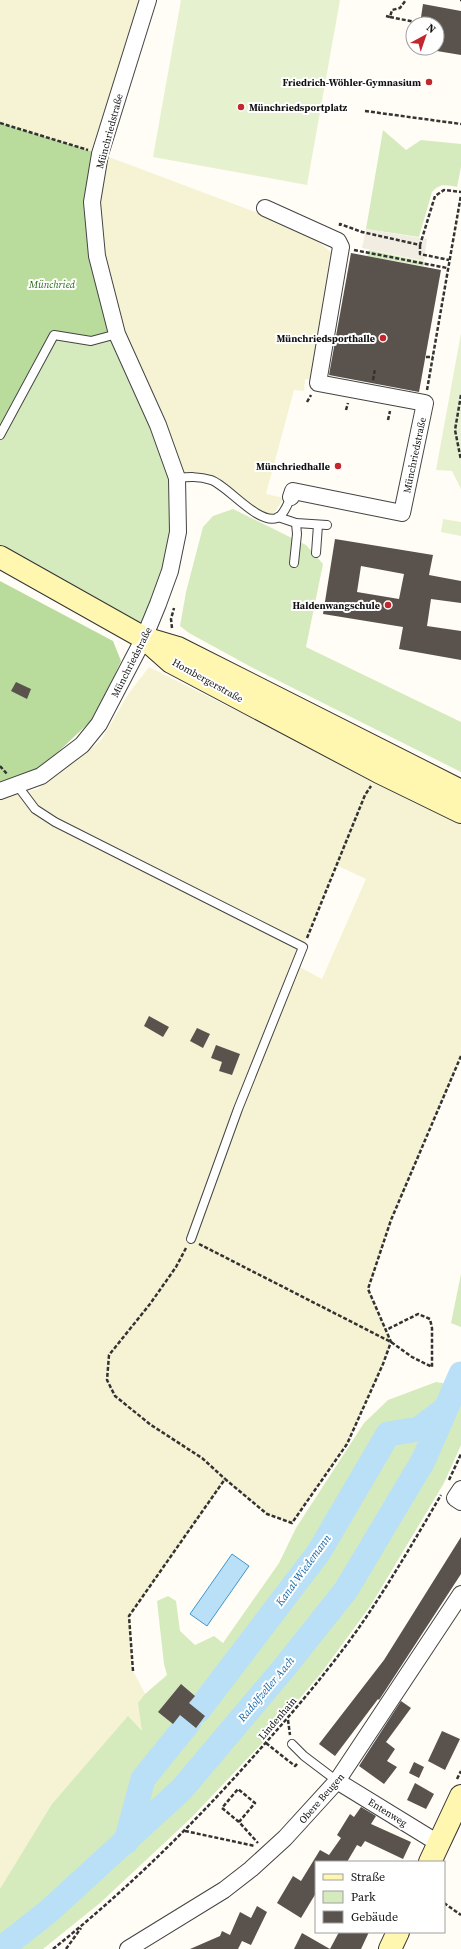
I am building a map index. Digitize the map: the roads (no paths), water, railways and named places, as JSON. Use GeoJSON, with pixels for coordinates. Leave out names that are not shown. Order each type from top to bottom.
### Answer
{"type":"FeatureCollection","features":[{"type":"Feature","properties":{"kind":"main road"},"geometry":{"type":"LineString","coordinates":[[0,557],[144,638]]}},
{"type":"Feature","properties":{"kind":"main road","name":"Hombergerstraße"},"geometry":{"type":"LineString","coordinates":[[144,638],[178,648],[461,791]]}},
{"type":"Feature","properties":{"kind":"main road","name":"Hombergerstraße"},"geometry":{"type":"LineString","coordinates":[[144,638],[172,662],[379,772],[461,812]]}},
{"type":"Feature","properties":{"kind":"main road"},"geometry":{"type":"LineString","coordinates":[[434,1852],[461,1796]]}},
{"type":"Feature","properties":{"kind":"main road"},"geometry":{"type":"LineString","coordinates":[[390,1949],[398,1933]]}},
{"type":"Feature","properties":{"kind":"street","name":"Münchriedstraße"},"geometry":{"type":"LineString","coordinates":[[0,791],[41,776],[82,745],[99,724],[144,638],[170,571],[178,532],[177,478],[158,425],[117,334],[97,256],[92,202],[100,154],[148,0]]}},
{"type":"Feature","properties":{"kind":"street","name":"Münchriedstraße"},"geometry":{"type":"LineString","coordinates":[[265,208],[338,241],[341,247],[318,383],[425,403],[402,513],[293,491],[291,497]]}},
{"type":"Feature","properties":{"kind":"street"},"geometry":{"type":"LineString","coordinates":[[453,1488],[455,1498],[461,1502]]}},
{"type":"Feature","properties":{"kind":"street","name":"Obere Beugen"},"geometry":{"type":"LineString","coordinates":[[128,1949],[224,1890],[251,1869],[285,1838],[338,1781],[461,1594]]}},
{"type":"Feature","properties":{"kind":"street","name":"Entenweg"},"geometry":{"type":"LineString","coordinates":[[338,1781],[434,1852]]}},
{"type":"Feature","properties":{"kind":"lane"},"geometry":{"type":"LineString","coordinates":[[0,435],[54,335],[91,341],[117,334]]}},
{"type":"Feature","properties":{"kind":"lane"},"geometry":{"type":"LineString","coordinates":[[177,478],[196,476],[212,480],[256,512],[271,518],[278,518],[296,523],[327,525]]}},
{"type":"Feature","properties":{"kind":"lane","name":"Münchriedstraße"},"geometry":{"type":"LineString","coordinates":[[278,518],[291,497]]}},
{"type":"Feature","properties":{"kind":"lane"},"geometry":{"type":"LineString","coordinates":[[294,563],[297,534],[296,523]]}},
{"type":"Feature","properties":{"kind":"lane"},"geometry":{"type":"LineString","coordinates":[[316,553],[318,525]]}},
{"type":"Feature","properties":{"kind":"lane"},"geometry":{"type":"LineString","coordinates":[[17,785],[35,809],[55,822],[303,948],[238,1109],[191,1239]]}},
{"type":"Feature","properties":{"kind":"lane"},"geometry":{"type":"LineString","coordinates":[[292,1744],[304,1756],[338,1781]]}},
{"type":"Feature","properties":{"kind":"water"},"geometry":{"type":"Polygon","coordinates":[[[232,1554],[249,1566],[207,1626],[190,1614],[232,1554]]]}},
{"type":"Feature","properties":{"kind":"waterway","name":"Radolfzeller Aach"},"geometry":{"type":"LineString","coordinates":[[1,1949],[49,1911],[182,1789],[284,1668],[346,1590],[423,1461],[461,1374]]}},
{"type":"Feature","properties":{"kind":"waterway","name":"Kanal Wiedemann"},"geometry":{"type":"LineString","coordinates":[[198,1711],[319,1552],[388,1434],[419,1429],[444,1410]]}},
{"type":"Feature","properties":{"kind":"waterway","name":"Kanal Wiedemann"},"geometry":{"type":"LineString","coordinates":[[126,1842],[143,1779],[189,1722]]}},
{"type":"Feature","properties":{"kind":"place","name":"Friedrich-Wöhler-Gymnasium"},"geometry":{"type":"Point","coordinates":[429,82]}},
{"type":"Feature","properties":{"kind":"place","name":"Münchriedsportplatz"},"geometry":{"type":"Point","coordinates":[241,107]}},
{"type":"Feature","properties":{"kind":"place","name":"Münchriedsporthalle"},"geometry":{"type":"Point","coordinates":[383,338]}},
{"type":"Feature","properties":{"kind":"place","name":"Münchriedhalle"},"geometry":{"type":"Point","coordinates":[338,466]}},
{"type":"Feature","properties":{"kind":"place","name":"Haldenwangschule"},"geometry":{"type":"Point","coordinates":[388,605]}},
{"type":"Feature","properties":{"kind":"park label","name":"Münchried"},"geometry":{"type":"Point","coordinates":[52,284]}}]}
